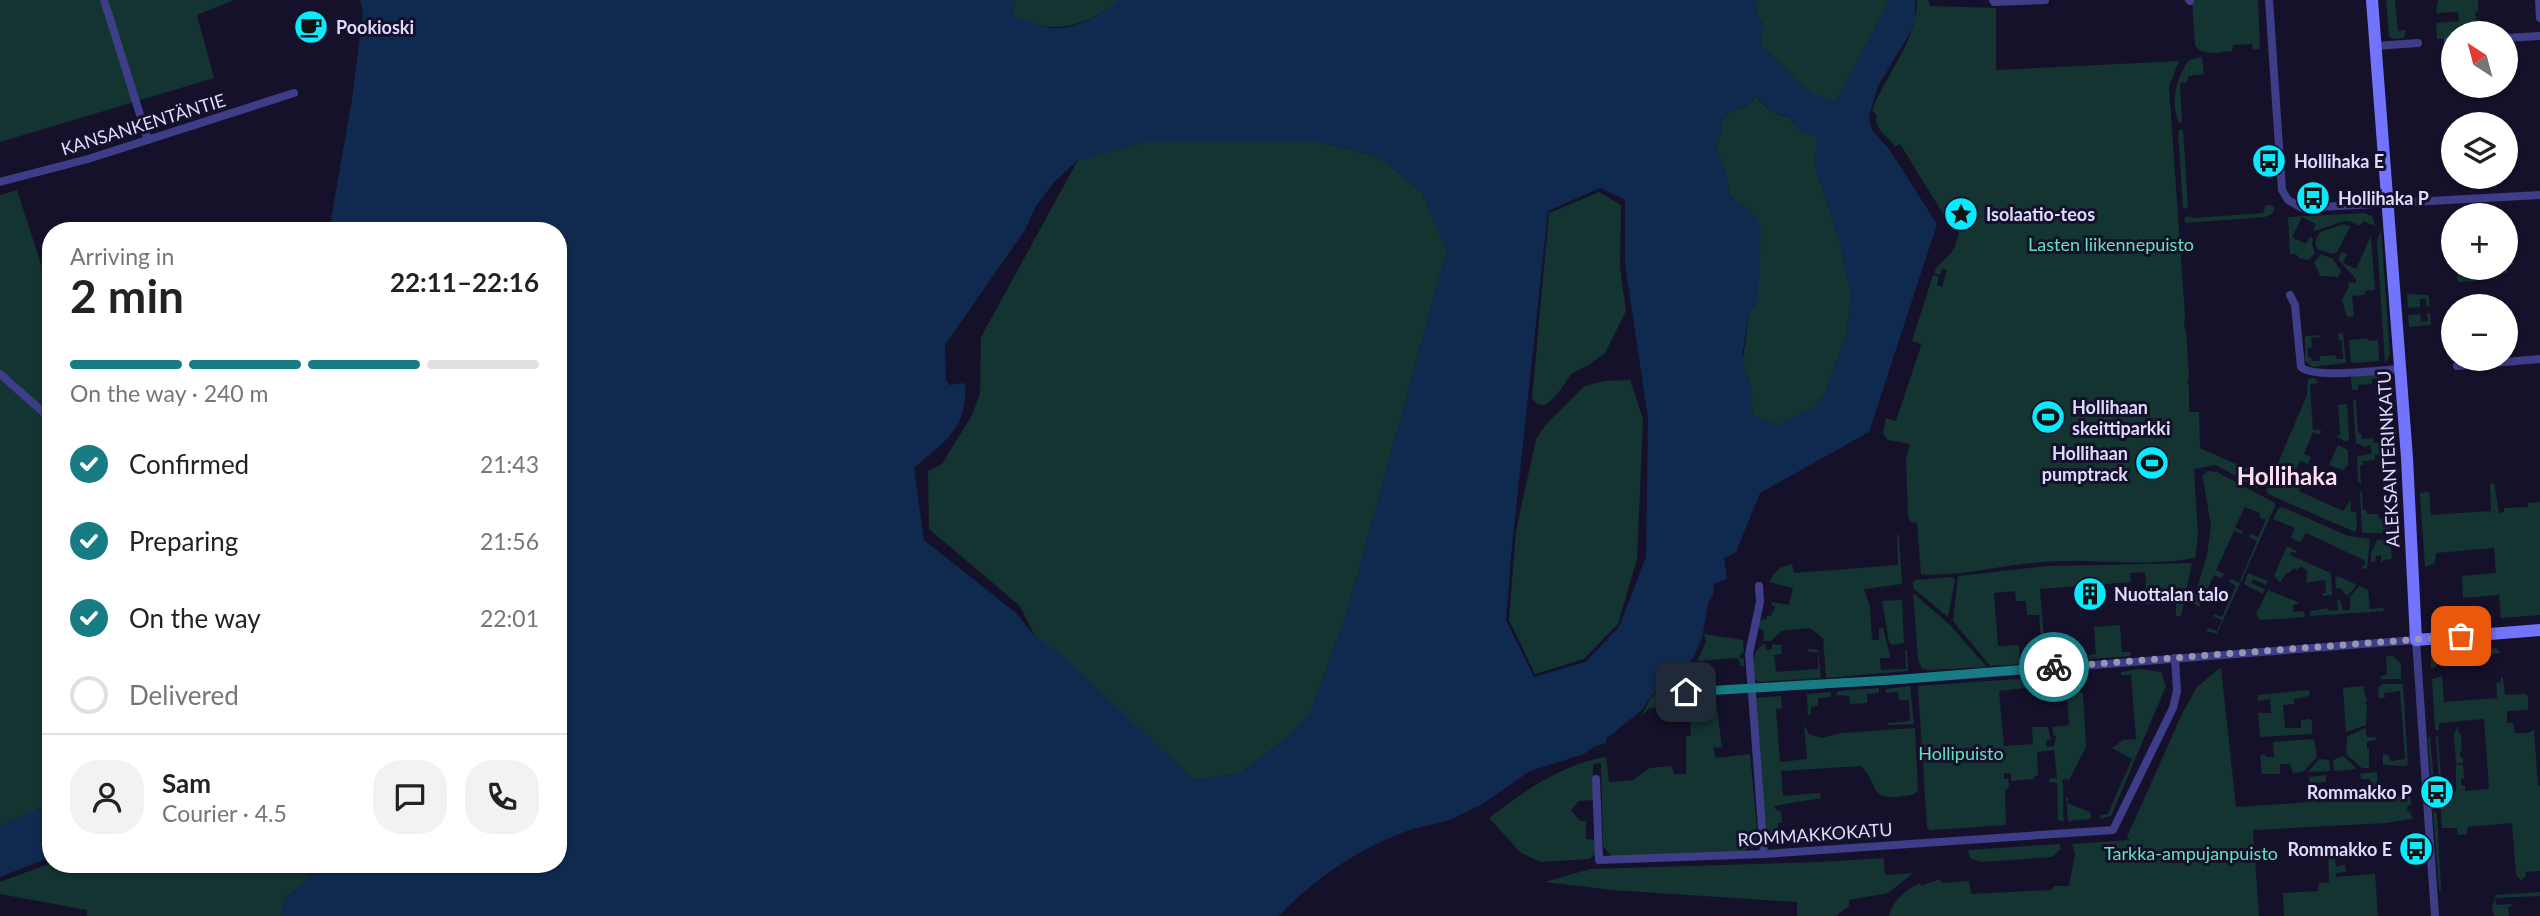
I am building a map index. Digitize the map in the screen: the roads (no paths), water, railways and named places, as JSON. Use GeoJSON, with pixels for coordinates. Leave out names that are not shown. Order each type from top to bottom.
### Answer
{"type":"FeatureCollection","features":[{"type":"Feature","properties":{"kind":"main road","name":"ALEKSANTERINKATU"},"geometry":{"type":"LineString","coordinates":[[2372,0],[2400,369],[2416,640]]}},
{"type":"Feature","properties":{"kind":"main road"},"geometry":{"type":"LineString","coordinates":[[2416,640],[2540,630]]}},
{"type":"Feature","properties":{"kind":"street"},"geometry":{"type":"LineString","coordinates":[[104,0],[148,139]]}},
{"type":"Feature","properties":{"kind":"street"},"geometry":{"type":"LineString","coordinates":[[1994,1],[2045,0]]}},
{"type":"Feature","properties":{"kind":"street"},"geometry":{"type":"LineString","coordinates":[[2269,0],[2282,190],[2290,202],[2302,208],[2540,195]]}},
{"type":"Feature","properties":{"kind":"street"},"geometry":{"type":"LineString","coordinates":[[2539,0],[2540,18]]}},
{"type":"Feature","properties":{"kind":"street"},"geometry":{"type":"LineString","coordinates":[[2518,37],[2540,36]]}},
{"type":"Feature","properties":{"kind":"street"},"geometry":{"type":"LineString","coordinates":[[2375,46],[2418,43]]}},
{"type":"Feature","properties":{"kind":"street","name":"KANSANKENTÄNTIE"},"geometry":{"type":"LineString","coordinates":[[0,182],[88,159],[294,93]]}},
{"type":"Feature","properties":{"kind":"street"},"geometry":{"type":"LineString","coordinates":[[2290,295],[2295,305],[2301,367],[2306,372],[2323,374],[2400,369]]}},
{"type":"Feature","properties":{"kind":"street"},"geometry":{"type":"LineString","coordinates":[[2518,361],[2540,359]]}},
{"type":"Feature","properties":{"kind":"street"},"geometry":{"type":"LineString","coordinates":[[0,374],[42,411]]}},
{"type":"Feature","properties":{"kind":"street"},"geometry":{"type":"LineString","coordinates":[[1759,586],[1760,602],[1749,654],[1764,854]]}},
{"type":"Feature","properties":{"kind":"street"},"geometry":{"type":"LineString","coordinates":[[1686,692],[2416,640]]}},
{"type":"Feature","properties":{"kind":"street","name":"ALEKSANTERINKATU"},"geometry":{"type":"LineString","coordinates":[[2416,640],[2435,916]]}},
{"type":"Feature","properties":{"kind":"street","name":"ROMMAKKOKATU"},"geometry":{"type":"LineString","coordinates":[[1596,779],[1599,860],[1764,854],[2113,830],[2173,708],[2177,691],[2175,658]]}},
{"type":"Feature","properties":{"kind":"water"},"geometry":{"type":"Polygon","coordinates":[[[360,0],[1015,0],[1013,16],[1045,27],[1064,28],[1090,19],[1117,0],[1755,0],[1758,18],[1763,24],[1760,44],[1805,87],[1825,99],[1836,101],[1890,0],[1915,0],[1915,18],[1911,31],[1878,86],[1869,116],[1872,130],[1889,149],[1937,224],[1869,432],[1760,493],[1736,552],[1724,558],[1727,579],[1714,584],[1702,638],[1693,658],[1683,670],[1669,677],[1642,710],[1606,739],[1606,743],[1595,746],[1584,754],[1530,771],[1481,805],[1452,819],[1410,830],[1374,845],[1339,865],[1307,889],[1279,916],[281,916],[285,898],[305,882],[310,873],[567,873],[567,222],[331,222],[352,99],[363,14],[360,0]],[[1756,96],[1747,106],[1728,113],[1722,122],[1716,149],[1724,167],[1730,195],[1750,210],[1761,229],[1758,301],[1750,309],[1742,356],[1745,360],[1742,366],[1752,388],[1749,391],[1753,394],[1750,398],[1754,416],[1775,425],[1816,406],[1827,388],[1846,336],[1851,294],[1840,244],[1815,164],[1818,136],[1800,131],[1789,117],[1772,112],[1756,96]],[[1147,142],[1078,160],[1055,181],[1036,206],[1025,230],[945,345],[946,381],[950,385],[964,383],[962,416],[952,433],[914,468],[924,540],[1016,613],[1035,636],[1060,653],[1194,780],[1242,772],[1288,737],[1310,714],[1348,609],[1447,250],[1421,191],[1379,157],[1319,142],[1147,142]],[[1600,188],[1548,211],[1506,620],[1534,677],[1585,662],[1619,627],[1646,557],[1648,418],[1625,264],[1625,200],[1600,188]]]}},
{"type":"Feature","properties":{"kind":"water"},"geometry":{"type":"Polygon","coordinates":[[[42,807],[42,861],[0,877],[0,826],[42,807]]]}},
{"type":"Feature","properties":{"kind":"place","name":"Pookioski"},"geometry":{"type":"Point","coordinates":[311,27]}},
{"type":"Feature","properties":{"kind":"place","name":"Hollihaka E"},"geometry":{"type":"Point","coordinates":[2269,161]}},
{"type":"Feature","properties":{"kind":"place","name":"Hollihaka P"},"geometry":{"type":"Point","coordinates":[2313,198]}},
{"type":"Feature","properties":{"kind":"place","name":"Isolaatio-teos"},"geometry":{"type":"Point","coordinates":[1961,214]}},
{"type":"Feature","properties":{"kind":"place","name":"Hollihaan skeittiparkki"},"geometry":{"type":"Point","coordinates":[2048,417]}},
{"type":"Feature","properties":{"kind":"place","name":"Hollihaan pumptrack"},"geometry":{"type":"Point","coordinates":[2152,463]}},
{"type":"Feature","properties":{"kind":"place","name":"Nuottalan talo"},"geometry":{"type":"Point","coordinates":[2090,594]}},
{"type":"Feature","properties":{"kind":"place","name":"Rommakko P"},"geometry":{"type":"Point","coordinates":[2437,792]}},
{"type":"Feature","properties":{"kind":"place","name":"Rommakko E"},"geometry":{"type":"Point","coordinates":[2416,849]}},
{"type":"Feature","properties":{"kind":"district","name":"Hollihaka"},"geometry":{"type":"Point","coordinates":[2287,475]}},
{"type":"Feature","properties":{"kind":"park label","name":"Lasten liikennepuisto"},"geometry":{"type":"Point","coordinates":[2111,244]}},
{"type":"Feature","properties":{"kind":"park label","name":"Hollipuisto"},"geometry":{"type":"Point","coordinates":[1961,753]}},
{"type":"Feature","properties":{"kind":"park label","name":"Tarkka-ampujanpuisto"},"geometry":{"type":"Point","coordinates":[2191,853]}}]}
